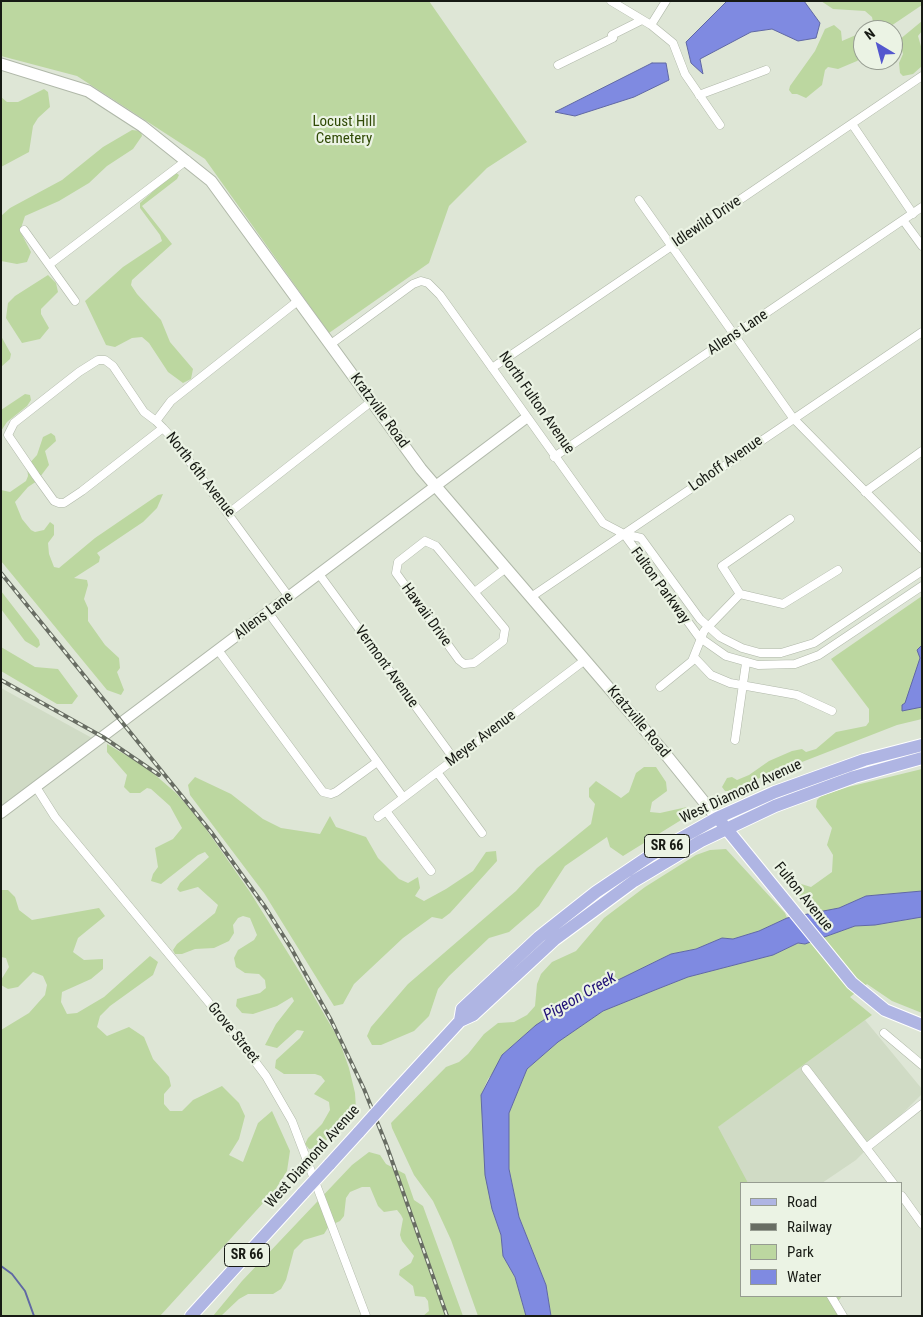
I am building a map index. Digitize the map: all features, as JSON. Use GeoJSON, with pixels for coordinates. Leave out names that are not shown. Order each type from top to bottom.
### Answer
{"type":"FeatureCollection","features":[{"type":"Feature","properties":{"kind":"main road","name":"Kratzville Road"},"geometry":{"type":"LineString","coordinates":[[1,64],[64,81],[88,91],[142,126],[187,160],[220,192],[436,486],[722,823]]}},
{"type":"Feature","properties":{"kind":"main road","name":"West Diamond Avenue"},"geometry":{"type":"LineString","coordinates":[[191,1316],[460,1021],[473,1016],[526,964],[598,906],[722,823],[821,774],[922,745]]}},
{"type":"Feature","properties":{"kind":"main road","name":"West Diamond Avenue"},"geometry":{"type":"LineString","coordinates":[[722,823],[861,774],[922,758]]}},
{"type":"Feature","properties":{"kind":"main road","name":"Fulton Avenue"},"geometry":{"type":"LineString","coordinates":[[722,823],[852,982],[865,995],[886,1010],[922,1025]]}},
{"type":"Feature","properties":{"kind":"street"},"geometry":{"type":"LineString","coordinates":[[611,1],[652,25],[672,43],[682,68],[720,125]]}},
{"type":"Feature","properties":{"kind":"street"},"geometry":{"type":"LineString","coordinates":[[652,25],[666,1]]}},
{"type":"Feature","properties":{"kind":"street"},"geometry":{"type":"LineString","coordinates":[[558,66],[613,38],[612,35],[642,20]]}},
{"type":"Feature","properties":{"kind":"street"},"geometry":{"type":"LineString","coordinates":[[699,95],[766,70]]}},
{"type":"Feature","properties":{"kind":"street","name":"Idlewild Drive"},"geometry":{"type":"LineString","coordinates":[[492,368],[922,76]]}},
{"type":"Feature","properties":{"kind":"street"},"geometry":{"type":"LineString","coordinates":[[852,124],[913,214]]}},
{"type":"Feature","properties":{"kind":"street"},"geometry":{"type":"LineString","coordinates":[[50,264],[187,160]]}},
{"type":"Feature","properties":{"kind":"street"},"geometry":{"type":"LineString","coordinates":[[639,200],[793,418],[922,549]]}},
{"type":"Feature","properties":{"kind":"street","name":"Allens Lane"},"geometry":{"type":"LineString","coordinates":[[554,457],[922,207]]}},
{"type":"Feature","properties":{"kind":"street"},"geometry":{"type":"LineString","coordinates":[[903,220],[922,246]]}},
{"type":"Feature","properties":{"kind":"street"},"geometry":{"type":"LineString","coordinates":[[24,230],[75,301]]}},
{"type":"Feature","properties":{"kind":"street","name":"North Fulton Avenue"},"geometry":{"type":"LineString","coordinates":[[331,344],[413,284],[421,281],[428,283],[440,295],[526,418],[603,523],[624,534]]}},
{"type":"Feature","properties":{"kind":"street"},"geometry":{"type":"LineString","coordinates":[[156,421],[171,401],[300,300]]}},
{"type":"Feature","properties":{"kind":"street","name":"Lohoff Avenue"},"geometry":{"type":"LineString","coordinates":[[531,597],[922,332]]}},
{"type":"Feature","properties":{"kind":"street","name":"North 6th Avenue"},"geometry":{"type":"LineString","coordinates":[[163,428],[82,491],[63,503],[54,500],[9,438],[9,430],[14,423],[84,369],[98,360],[105,360],[112,366],[144,412],[163,428],[229,513],[289,597]]}},
{"type":"Feature","properties":{"kind":"street"},"geometry":{"type":"LineString","coordinates":[[229,513],[372,401]]}},
{"type":"Feature","properties":{"kind":"street","name":"Allens Lane"},"geometry":{"type":"LineString","coordinates":[[1,813],[526,418]]}},
{"type":"Feature","properties":{"kind":"street"},"geometry":{"type":"LineString","coordinates":[[865,492],[922,451]]}},
{"type":"Feature","properties":{"kind":"street"},"geometry":{"type":"LineString","coordinates":[[790,519],[722,566],[740,594],[783,604],[838,570]]}},
{"type":"Feature","properties":{"kind":"street","name":"Fulton Parkway"},"geometry":{"type":"LineString","coordinates":[[624,534],[641,538],[708,627],[732,645],[749,651],[781,653],[801,649],[825,637],[922,571]]}},
{"type":"Feature","properties":{"kind":"street","name":"Fulton Parkway"},"geometry":{"type":"LineString","coordinates":[[624,534],[690,627],[701,638],[726,656],[746,663],[782,666],[812,658],[922,586]]}},
{"type":"Feature","properties":{"kind":"street","name":"Hawaii Drive"},"geometry":{"type":"LineString","coordinates":[[432,542],[476,591],[501,621],[506,629],[506,636],[478,661],[464,664],[459,660],[397,576],[396,564],[421,543],[432,542]]}},
{"type":"Feature","properties":{"kind":"street"},"geometry":{"type":"LineString","coordinates":[[476,591],[506,568]]}},
{"type":"Feature","properties":{"kind":"street","name":"Vermont Avenue"},"geometry":{"type":"LineString","coordinates":[[319,574],[454,759]]}},
{"type":"Feature","properties":{"kind":"street"},"geometry":{"type":"LineString","coordinates":[[660,687],[688,665],[694,658],[701,638],[708,627],[740,594]]}},
{"type":"Feature","properties":{"kind":"street"},"geometry":{"type":"LineString","coordinates":[[268,612],[403,797]]}},
{"type":"Feature","properties":{"kind":"street"},"geometry":{"type":"LineString","coordinates":[[218,650],[320,790],[329,794],[336,792],[377,762]]}},
{"type":"Feature","properties":{"kind":"street"},"geometry":{"type":"LineString","coordinates":[[694,658],[711,674],[742,686],[797,695],[832,711]]}},
{"type":"Feature","properties":{"kind":"street","name":"Meyer Avenue"},"geometry":{"type":"LineString","coordinates":[[378,817],[585,660]]}},
{"type":"Feature","properties":{"kind":"street"},"geometry":{"type":"LineString","coordinates":[[735,740],[746,663]]}},
{"type":"Feature","properties":{"kind":"street"},"geometry":{"type":"LineString","coordinates":[[437,772],[482,833]]}},
{"type":"Feature","properties":{"kind":"street","name":"Grove Street"},"geometry":{"type":"LineString","coordinates":[[36,788],[55,817],[225,1022],[266,1076],[292,1121],[366,1316]]}},
{"type":"Feature","properties":{"kind":"street"},"geometry":{"type":"LineString","coordinates":[[386,811],[431,871]]}},
{"type":"Feature","properties":{"kind":"street"},"geometry":{"type":"LineString","coordinates":[[884,1033],[922,1066]]}},
{"type":"Feature","properties":{"kind":"street"},"geometry":{"type":"LineString","coordinates":[[806,1069],[891,1182]]}},
{"type":"Feature","properties":{"kind":"street"},"geometry":{"type":"LineString","coordinates":[[866,1148],[922,1104]]}},
{"type":"Feature","properties":{"kind":"street"},"geometry":{"type":"LineString","coordinates":[[903,1200],[922,1224]]}},
{"type":"Feature","properties":{"kind":"street"},"geometry":{"type":"LineString","coordinates":[[832,1297],[843,1316]]}},
{"type":"Feature","properties":{"kind":"shaded area"},"geometry":{"type":"Polygon","coordinates":[[[1,688],[92,738],[1,806],[1,688]]]}},
{"type":"Feature","properties":{"kind":"shaded area"},"geometry":{"type":"Polygon","coordinates":[[[865,1020],[922,1089],[922,1094],[856,1160],[823,1182],[741,1182],[708,1134],[865,1020]]]}},
{"type":"Feature","properties":{"kind":"green space","name":"Locust Hill Cemetery"},"geometry":{"type":"Polygon","coordinates":[[[1,1],[429,1],[527,142],[487,168],[449,206],[429,263],[329,333],[205,159],[77,76],[1,56],[1,1]]]}},
{"type":"Feature","properties":{"kind":"green space"},"geometry":{"type":"Polygon","coordinates":[[[821,1],[922,1],[922,5],[900,20],[873,20],[865,11],[833,9],[821,1]]]}},
{"type":"Feature","properties":{"kind":"green space"},"geometry":{"type":"Polygon","coordinates":[[[922,21],[922,31],[918,36],[922,50],[922,66],[913,74],[903,76],[900,70],[903,70],[903,37],[922,21]]]}},
{"type":"Feature","properties":{"kind":"green space"},"geometry":{"type":"Polygon","coordinates":[[[834,25],[841,31],[842,41],[853,36],[853,63],[838,69],[828,67],[825,70],[822,85],[806,98],[792,94],[789,90],[790,86],[815,51],[825,29],[834,25]]]}},
{"type":"Feature","properties":{"kind":"green space"},"geometry":{"type":"Polygon","coordinates":[[[44,89],[48,92],[50,107],[38,118],[33,126],[29,152],[1,167],[1,97],[7,102],[18,102],[44,89]]]}},
{"type":"Feature","properties":{"kind":"green space"},"geometry":{"type":"Polygon","coordinates":[[[132,130],[141,131],[142,136],[133,149],[107,166],[89,183],[59,201],[25,216],[20,231],[31,252],[27,262],[17,264],[1,261],[1,216],[10,208],[62,180],[103,147],[132,130]]]}},
{"type":"Feature","properties":{"kind":"green space"},"geometry":{"type":"Polygon","coordinates":[[[175,172],[179,175],[177,179],[142,206],[172,244],[132,280],[131,285],[161,320],[170,342],[193,369],[191,379],[183,383],[168,372],[149,343],[142,337],[132,338],[115,347],[106,345],[85,301],[123,267],[162,241],[160,235],[140,208],[140,203],[175,172]]]}},
{"type":"Feature","properties":{"kind":"green space"},"geometry":{"type":"Polygon","coordinates":[[[48,275],[56,283],[58,292],[41,309],[41,314],[49,328],[40,339],[22,343],[6,318],[8,303],[15,296],[48,275]]]}},
{"type":"Feature","properties":{"kind":"green space"},"geometry":{"type":"Polygon","coordinates":[[[1,336],[11,354],[10,359],[1,367],[1,336]]]}},
{"type":"Feature","properties":{"kind":"green space"},"geometry":{"type":"Polygon","coordinates":[[[25,394],[30,395],[31,400],[27,406],[7,422],[1,431],[1,410],[25,394]]]}},
{"type":"Feature","properties":{"kind":"green space"},"geometry":{"type":"Polygon","coordinates":[[[51,433],[55,436],[56,441],[45,451],[49,465],[37,481],[28,487],[15,502],[22,519],[31,530],[35,532],[44,530],[50,522],[54,525],[54,535],[48,543],[49,554],[54,567],[59,568],[95,538],[158,495],[163,494],[157,508],[143,522],[97,553],[100,557],[99,562],[74,578],[87,580],[88,585],[84,599],[88,608],[88,621],[105,645],[119,658],[120,668],[117,672],[124,690],[121,695],[107,690],[1,561],[1,490],[10,492],[26,481],[28,476],[27,466],[37,455],[43,437],[51,433]]]}},
{"type":"Feature","properties":{"kind":"green space"},"geometry":{"type":"Polygon","coordinates":[[[1,591],[39,640],[40,645],[37,648],[25,641],[1,609],[1,591]]]}},
{"type":"Feature","properties":{"kind":"green space"},"geometry":{"type":"Polygon","coordinates":[[[922,596],[922,719],[897,725],[784,769],[770,772],[735,792],[725,791],[722,787],[727,778],[732,777],[737,780],[749,775],[769,761],[792,751],[802,749],[806,752],[816,749],[836,732],[866,726],[869,722],[869,709],[831,659],[922,596]]]}},
{"type":"Feature","properties":{"kind":"green space"},"geometry":{"type":"Polygon","coordinates":[[[1,647],[35,667],[58,669],[78,696],[72,704],[57,704],[1,671],[1,647]]]}},
{"type":"Feature","properties":{"kind":"green space"},"geometry":{"type":"Polygon","coordinates":[[[107,744],[146,767],[176,793],[199,819],[250,892],[339,1040],[349,1068],[355,1093],[356,1109],[339,1130],[316,1148],[309,1149],[305,1144],[308,1138],[322,1124],[330,1110],[329,1102],[314,1094],[325,1081],[321,1076],[315,1074],[284,1074],[275,1068],[276,1060],[300,1038],[304,1031],[297,1030],[277,1048],[265,1045],[276,1024],[294,1001],[292,997],[277,1006],[253,1014],[242,1013],[236,1006],[237,999],[260,993],[266,988],[265,980],[259,974],[245,973],[236,967],[234,958],[238,950],[254,940],[257,935],[250,918],[243,916],[238,918],[233,925],[234,933],[229,941],[214,948],[195,949],[182,954],[175,954],[173,950],[177,944],[215,913],[218,905],[198,887],[180,892],[177,889],[180,883],[209,857],[205,852],[198,855],[161,884],[151,881],[158,867],[155,848],[173,839],[182,828],[170,806],[151,789],[147,788],[140,793],[130,793],[124,787],[127,775],[107,752],[107,744]]]}},
{"type":"Feature","properties":{"kind":"green space"},"geometry":{"type":"Polygon","coordinates":[[[644,767],[656,767],[666,782],[667,791],[652,802],[650,812],[660,813],[687,807],[686,817],[623,856],[610,847],[607,837],[565,866],[539,906],[509,932],[489,938],[449,976],[438,989],[429,1016],[414,1031],[381,1045],[372,1045],[367,1036],[371,1027],[408,984],[516,891],[537,868],[591,824],[595,804],[589,797],[589,788],[596,781],[621,798],[629,792],[636,773],[644,767]]]}},
{"type":"Feature","properties":{"kind":"green space"},"geometry":{"type":"Polygon","coordinates":[[[922,769],[922,891],[866,896],[839,908],[822,912],[816,912],[812,909],[795,893],[791,884],[798,883],[811,887],[832,872],[833,855],[827,845],[832,828],[816,807],[817,800],[821,796],[848,787],[922,769]]]}},
{"type":"Feature","properties":{"kind":"green space"},"geometry":{"type":"Polygon","coordinates":[[[195,777],[231,794],[263,819],[281,828],[320,834],[330,816],[336,827],[366,837],[378,858],[399,879],[408,883],[418,877],[420,888],[415,896],[424,901],[473,871],[486,852],[496,851],[497,861],[450,913],[442,919],[432,917],[403,938],[354,984],[343,1004],[334,1006],[264,893],[190,795],[188,785],[195,777]]]}},
{"type":"Feature","properties":{"kind":"green space"},"geometry":{"type":"Polygon","coordinates":[[[726,849],[785,913],[787,918],[759,931],[733,939],[722,938],[696,949],[671,954],[567,1005],[536,1025],[502,1055],[499,1065],[488,1079],[481,1095],[492,1209],[501,1235],[503,1256],[515,1277],[526,1316],[478,1316],[451,1240],[433,1201],[414,1175],[391,1123],[446,1067],[459,1062],[468,1054],[484,1034],[498,1023],[514,1022],[527,1015],[535,1006],[537,984],[541,974],[552,962],[576,951],[604,918],[645,887],[696,855],[710,850],[726,849]]]}},
{"type":"Feature","properties":{"kind":"green space"},"geometry":{"type":"Polygon","coordinates":[[[1,890],[8,890],[15,897],[19,910],[32,920],[99,908],[105,916],[78,938],[73,952],[84,960],[103,959],[103,969],[91,979],[62,992],[61,1002],[67,1014],[77,1013],[104,997],[150,956],[158,962],[153,975],[110,1006],[100,1016],[97,1027],[107,1036],[129,1027],[144,1037],[153,1059],[169,1077],[171,1086],[164,1094],[164,1104],[170,1111],[182,1111],[193,1100],[222,1086],[239,1103],[245,1116],[239,1139],[229,1155],[243,1162],[258,1123],[272,1111],[290,1151],[287,1171],[275,1190],[160,1316],[1,1316],[1,1030],[29,1013],[45,995],[47,985],[43,976],[33,972],[18,987],[8,989],[1,985],[1,980],[9,967],[6,958],[1,957],[1,890]]]}},
{"type":"Feature","properties":{"kind":"green space"},"geometry":{"type":"Polygon","coordinates":[[[922,917],[922,1013],[892,1001],[867,984],[850,997],[872,1015],[718,1127],[747,1182],[740,1182],[740,1297],[841,1297],[837,1311],[839,1316],[551,1316],[546,1285],[519,1217],[509,1169],[509,1113],[527,1069],[558,1042],[603,1011],[688,977],[773,955],[798,943],[805,944],[855,926],[875,925],[922,917]]]}},
{"type":"Feature","properties":{"kind":"green space"},"geometry":{"type":"Polygon","coordinates":[[[369,1152],[380,1155],[386,1164],[405,1174],[414,1200],[423,1206],[463,1316],[423,1316],[429,1311],[428,1301],[425,1297],[415,1296],[413,1286],[399,1275],[400,1270],[411,1263],[414,1256],[402,1241],[400,1235],[403,1219],[397,1210],[384,1212],[378,1206],[370,1187],[362,1187],[350,1192],[346,1198],[344,1216],[340,1221],[329,1226],[324,1234],[304,1240],[294,1250],[286,1280],[281,1289],[273,1294],[248,1294],[239,1299],[221,1316],[213,1316],[242,1281],[352,1165],[369,1152]]]}},
{"type":"Feature","properties":{"kind":"water"},"geometry":{"type":"Polygon","coordinates":[[[727,1],[804,1],[820,23],[816,38],[798,41],[772,29],[751,32],[700,59],[703,74],[691,63],[686,42],[727,1]]]}},
{"type":"Feature","properties":{"kind":"water"},"geometry":{"type":"Polygon","coordinates":[[[652,63],[666,63],[669,80],[634,97],[575,116],[555,112],[652,63]]]}},
{"type":"Feature","properties":{"kind":"water"},"geometry":{"type":"Polygon","coordinates":[[[922,645],[922,707],[902,711],[902,705],[905,703],[920,658],[917,650],[922,645]]]}},
{"type":"Feature","properties":{"kind":"water"},"geometry":{"type":"Polygon","coordinates":[[[922,891],[922,917],[875,925],[855,926],[805,944],[798,943],[773,955],[688,977],[603,1011],[558,1042],[527,1069],[509,1113],[509,1169],[519,1217],[546,1285],[551,1316],[526,1316],[515,1277],[503,1256],[501,1235],[492,1209],[485,1175],[481,1095],[502,1055],[536,1025],[567,1005],[671,954],[696,949],[722,938],[733,939],[759,931],[787,918],[839,908],[866,896],[922,891]]]}},
{"type":"Feature","properties":{"kind":"waterway"},"geometry":{"type":"LineString","coordinates":[[1,1266],[12,1274],[25,1291],[34,1316]]}},
{"type":"Feature","properties":{"kind":"railway"},"geometry":{"type":"LineString","coordinates":[[1,573],[211,832],[265,907],[291,948],[331,1020],[364,1089],[386,1144],[447,1316]]}},
{"type":"Feature","properties":{"kind":"railway"},"geometry":{"type":"LineString","coordinates":[[1,680],[103,737],[159,775]]}},
{"type":"Feature","properties":{"kind":"water label","name":"Pigeon Creek"},"geometry":{"type":"Point","coordinates":[580,997]}}]}
